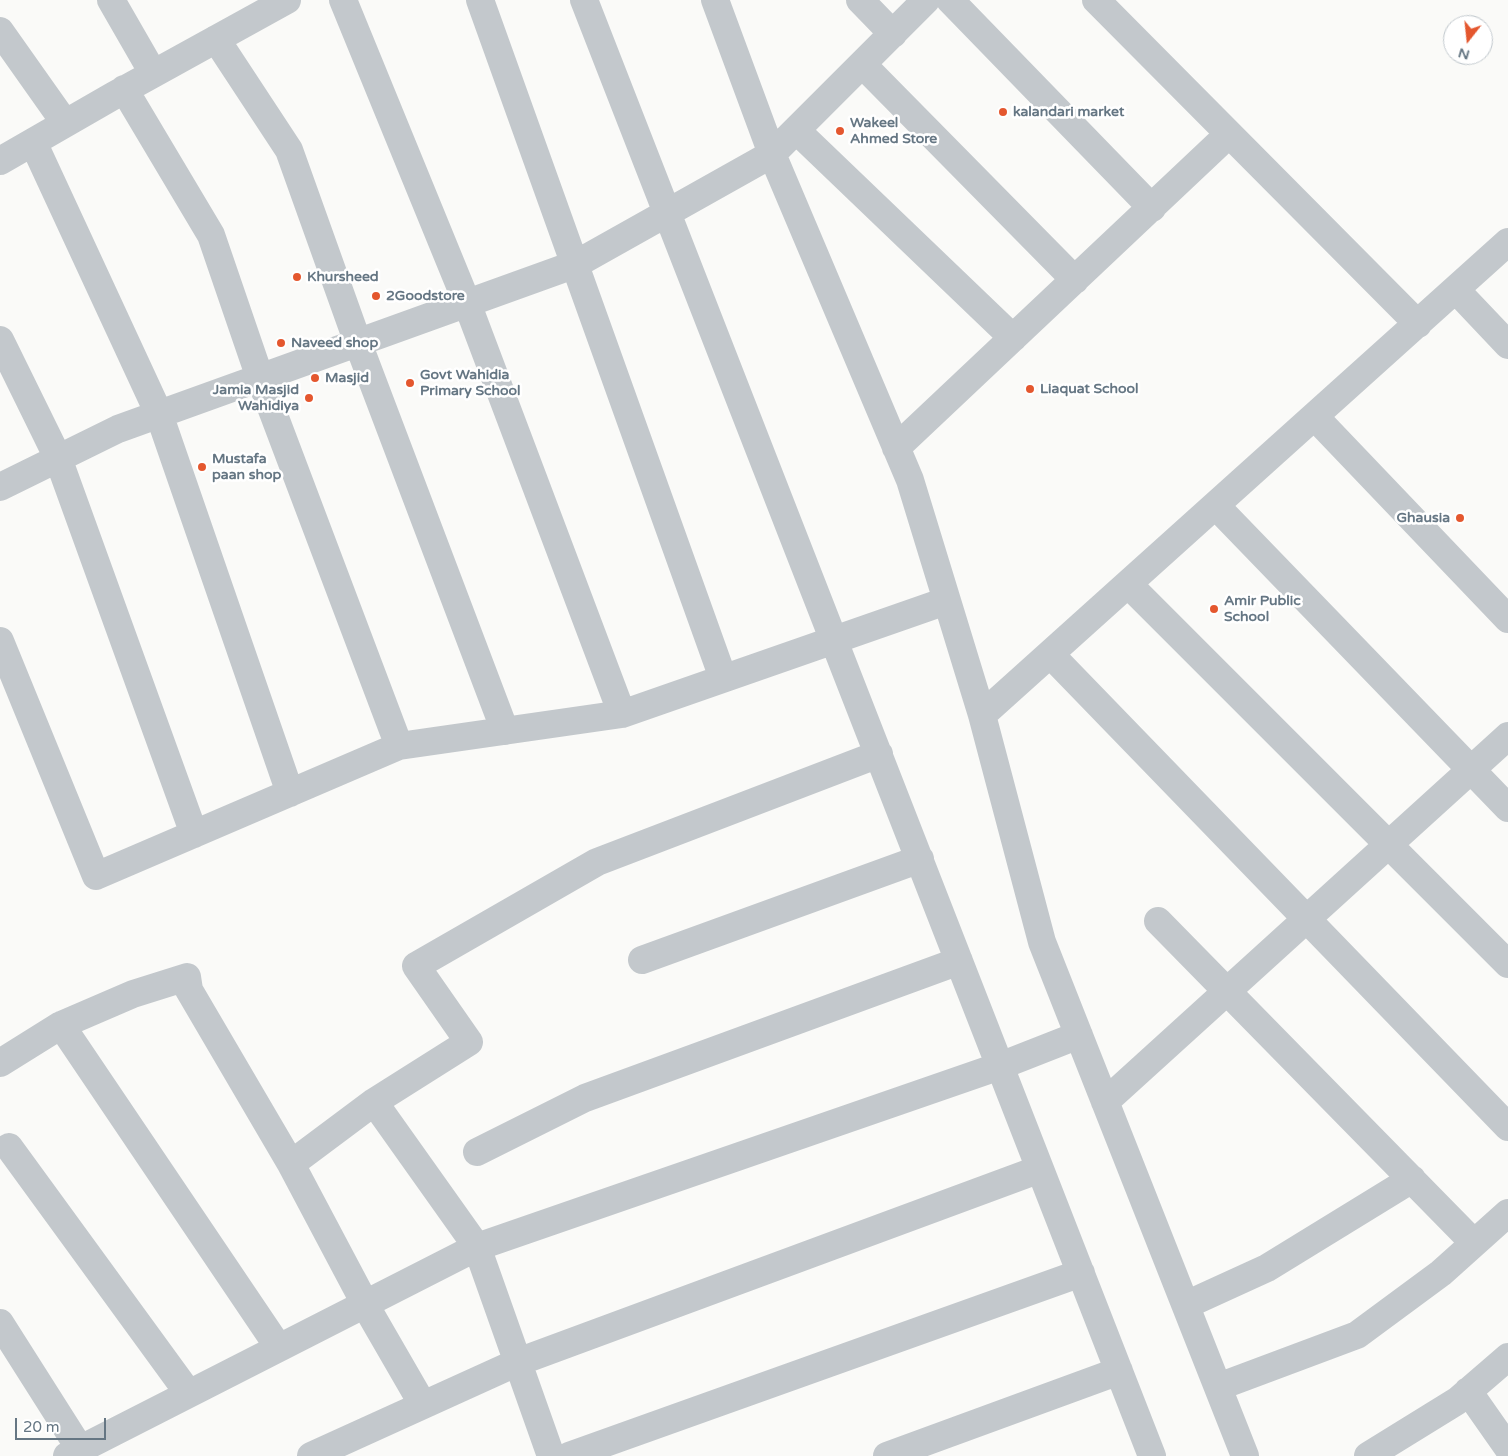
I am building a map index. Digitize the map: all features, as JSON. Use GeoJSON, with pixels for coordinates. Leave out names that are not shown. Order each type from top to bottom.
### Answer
{"type":"FeatureCollection","features":[{"type":"Feature","properties":{"kind":"street"},"geometry":{"type":"LineString","coordinates":[[111,0],[154,73]]}},
{"type":"Feature","properties":{"kind":"street"},"geometry":{"type":"LineString","coordinates":[[0,162],[124,89],[216,39],[252,8],[287,0]]}},
{"type":"Feature","properties":{"kind":"street"},"geometry":{"type":"LineString","coordinates":[[343,0],[467,303],[622,714]]}},
{"type":"Feature","properties":{"kind":"street"},"geometry":{"type":"LineString","coordinates":[[480,0],[723,678]]}},
{"type":"Feature","properties":{"kind":"street"},"geometry":{"type":"LineString","coordinates":[[584,0],[1152,1456]]}},
{"type":"Feature","properties":{"kind":"street"},"geometry":{"type":"LineString","coordinates":[[714,0],[772,154],[910,480],[982,715],[1042,942],[1245,1456]]}},
{"type":"Feature","properties":{"kind":"street"},"geometry":{"type":"LineString","coordinates":[[860,0],[893,34]]}},
{"type":"Feature","properties":{"kind":"street"},"geometry":{"type":"LineString","coordinates":[[0,487],[118,429],[576,264],[772,154],[926,0]]}},
{"type":"Feature","properties":{"kind":"street"},"geometry":{"type":"LineString","coordinates":[[950,0],[1152,208]]}},
{"type":"Feature","properties":{"kind":"street"},"geometry":{"type":"LineString","coordinates":[[1096,0],[1418,324]]}},
{"type":"Feature","properties":{"kind":"street"},"geometry":{"type":"LineString","coordinates":[[0,31],[65,124]]}},
{"type":"Feature","properties":{"kind":"street"},"geometry":{"type":"LineString","coordinates":[[216,39],[289,150],[358,342],[505,731]]}},
{"type":"Feature","properties":{"kind":"street"},"geometry":{"type":"LineString","coordinates":[[862,64],[1075,280]]}},
{"type":"Feature","properties":{"kind":"street"},"geometry":{"type":"LineString","coordinates":[[124,89],[211,235],[260,378],[399,746]]}},
{"type":"Feature","properties":{"kind":"street"},"geometry":{"type":"LineString","coordinates":[[796,130],[1012,338]]}},
{"type":"Feature","properties":{"kind":"street"},"geometry":{"type":"LineString","coordinates":[[896,448],[1229,134]]}},
{"type":"Feature","properties":{"kind":"street"},"geometry":{"type":"LineString","coordinates":[[33,142],[159,414],[290,793]]}},
{"type":"Feature","properties":{"kind":"street"},"geometry":{"type":"LineString","coordinates":[[982,715],[1508,242]]}},
{"type":"Feature","properties":{"kind":"street"},"geometry":{"type":"LineString","coordinates":[[1456,290],[1508,345]]}},
{"type":"Feature","properties":{"kind":"street"},"geometry":{"type":"LineString","coordinates":[[0,340],[58,458],[194,834]]}},
{"type":"Feature","properties":{"kind":"street"},"geometry":{"type":"LineString","coordinates":[[1315,417],[1508,619]]}},
{"type":"Feature","properties":{"kind":"street"},"geometry":{"type":"LineString","coordinates":[[1216,506],[1508,808]]}},
{"type":"Feature","properties":{"kind":"street"},"geometry":{"type":"LineString","coordinates":[[1128,584],[1508,964]]}},
{"type":"Feature","properties":{"kind":"street"},"geometry":{"type":"LineString","coordinates":[[0,641],[96,876],[399,746],[622,714],[834,638],[946,601]]}},
{"type":"Feature","properties":{"kind":"street"},"geometry":{"type":"LineString","coordinates":[[1050,654],[1508,1127]]}},
{"type":"Feature","properties":{"kind":"street"},"geometry":{"type":"LineString","coordinates":[[1105,1102],[1508,736]]}},
{"type":"Feature","properties":{"kind":"street"},"geometry":{"type":"LineString","coordinates":[[291,1164],[374,1102],[469,1042],[416,966],[597,862],[879,754]]}},
{"type":"Feature","properties":{"kind":"street"},"geometry":{"type":"LineString","coordinates":[[642,960],[920,859]]}},
{"type":"Feature","properties":{"kind":"street"},"geometry":{"type":"LineString","coordinates":[[1158,922],[1474,1243]]}},
{"type":"Feature","properties":{"kind":"street"},"geometry":{"type":"LineString","coordinates":[[477,1152],[586,1098],[960,961]]}},
{"type":"Feature","properties":{"kind":"street"},"geometry":{"type":"LineString","coordinates":[[0,1063],[61,1024],[133,994],[186,977],[189,990],[291,1164],[423,1405]]}},
{"type":"Feature","properties":{"kind":"street"},"geometry":{"type":"LineString","coordinates":[[61,1024],[280,1348]]}},
{"type":"Feature","properties":{"kind":"street"},"geometry":{"type":"LineString","coordinates":[[0,1323],[74,1452],[477,1247],[1000,1066],[1079,1035]]}},
{"type":"Feature","properties":{"kind":"street"},"geometry":{"type":"LineString","coordinates":[[374,1102],[477,1247],[551,1456]]}},
{"type":"Feature","properties":{"kind":"street"},"geometry":{"type":"LineString","coordinates":[[8,1147],[188,1394]]}},
{"type":"Feature","properties":{"kind":"street"},"geometry":{"type":"LineString","coordinates":[[311,1456],[518,1362],[1040,1169]]}},
{"type":"Feature","properties":{"kind":"street"},"geometry":{"type":"LineString","coordinates":[[1186,1305],[1267,1268],[1412,1179]]}},
{"type":"Feature","properties":{"kind":"street"},"geometry":{"type":"LineString","coordinates":[[1218,1387],[1357,1335],[1441,1273],[1508,1213]]}},
{"type":"Feature","properties":{"kind":"street"},"geometry":{"type":"LineString","coordinates":[[569,1456],[1081,1273]]}},
{"type":"Feature","properties":{"kind":"street"},"geometry":{"type":"LineString","coordinates":[[1368,1456],[1457,1401],[1508,1357]]}},
{"type":"Feature","properties":{"kind":"street"},"geometry":{"type":"LineString","coordinates":[[887,1456],[1119,1371]]}},
{"type":"Feature","properties":{"kind":"street"},"geometry":{"type":"LineString","coordinates":[[1468,1391],[1508,1448]]}},
{"type":"Feature","properties":{"kind":"place","name":"kalandari market"},"geometry":{"type":"Point","coordinates":[1003,112]}},
{"type":"Feature","properties":{"kind":"place","name":"Wakeel Ahmed Store"},"geometry":{"type":"Point","coordinates":[840,131]}},
{"type":"Feature","properties":{"kind":"place","name":"Khursheed"},"geometry":{"type":"Point","coordinates":[297,277]}},
{"type":"Feature","properties":{"kind":"place","name":"2Goodstore"},"geometry":{"type":"Point","coordinates":[376,296]}},
{"type":"Feature","properties":{"kind":"place","name":"Naveed shop"},"geometry":{"type":"Point","coordinates":[281,343]}},
{"type":"Feature","properties":{"kind":"place","name":"Masjid"},"geometry":{"type":"Point","coordinates":[315,378]}},
{"type":"Feature","properties":{"kind":"place","name":"Govt Wahidia Primary School"},"geometry":{"type":"Point","coordinates":[410,383]}},
{"type":"Feature","properties":{"kind":"place","name":"Liaquat School"},"geometry":{"type":"Point","coordinates":[1030,389]}},
{"type":"Feature","properties":{"kind":"place","name":"Jamia Masjid Wahidiya"},"geometry":{"type":"Point","coordinates":[309,398]}},
{"type":"Feature","properties":{"kind":"place","name":"Mustafa paan shop"},"geometry":{"type":"Point","coordinates":[202,467]}},
{"type":"Feature","properties":{"kind":"place","name":"Ghausia"},"geometry":{"type":"Point","coordinates":[1460,518]}},
{"type":"Feature","properties":{"kind":"place","name":"Amir Public School"},"geometry":{"type":"Point","coordinates":[1214,609]}}]}
